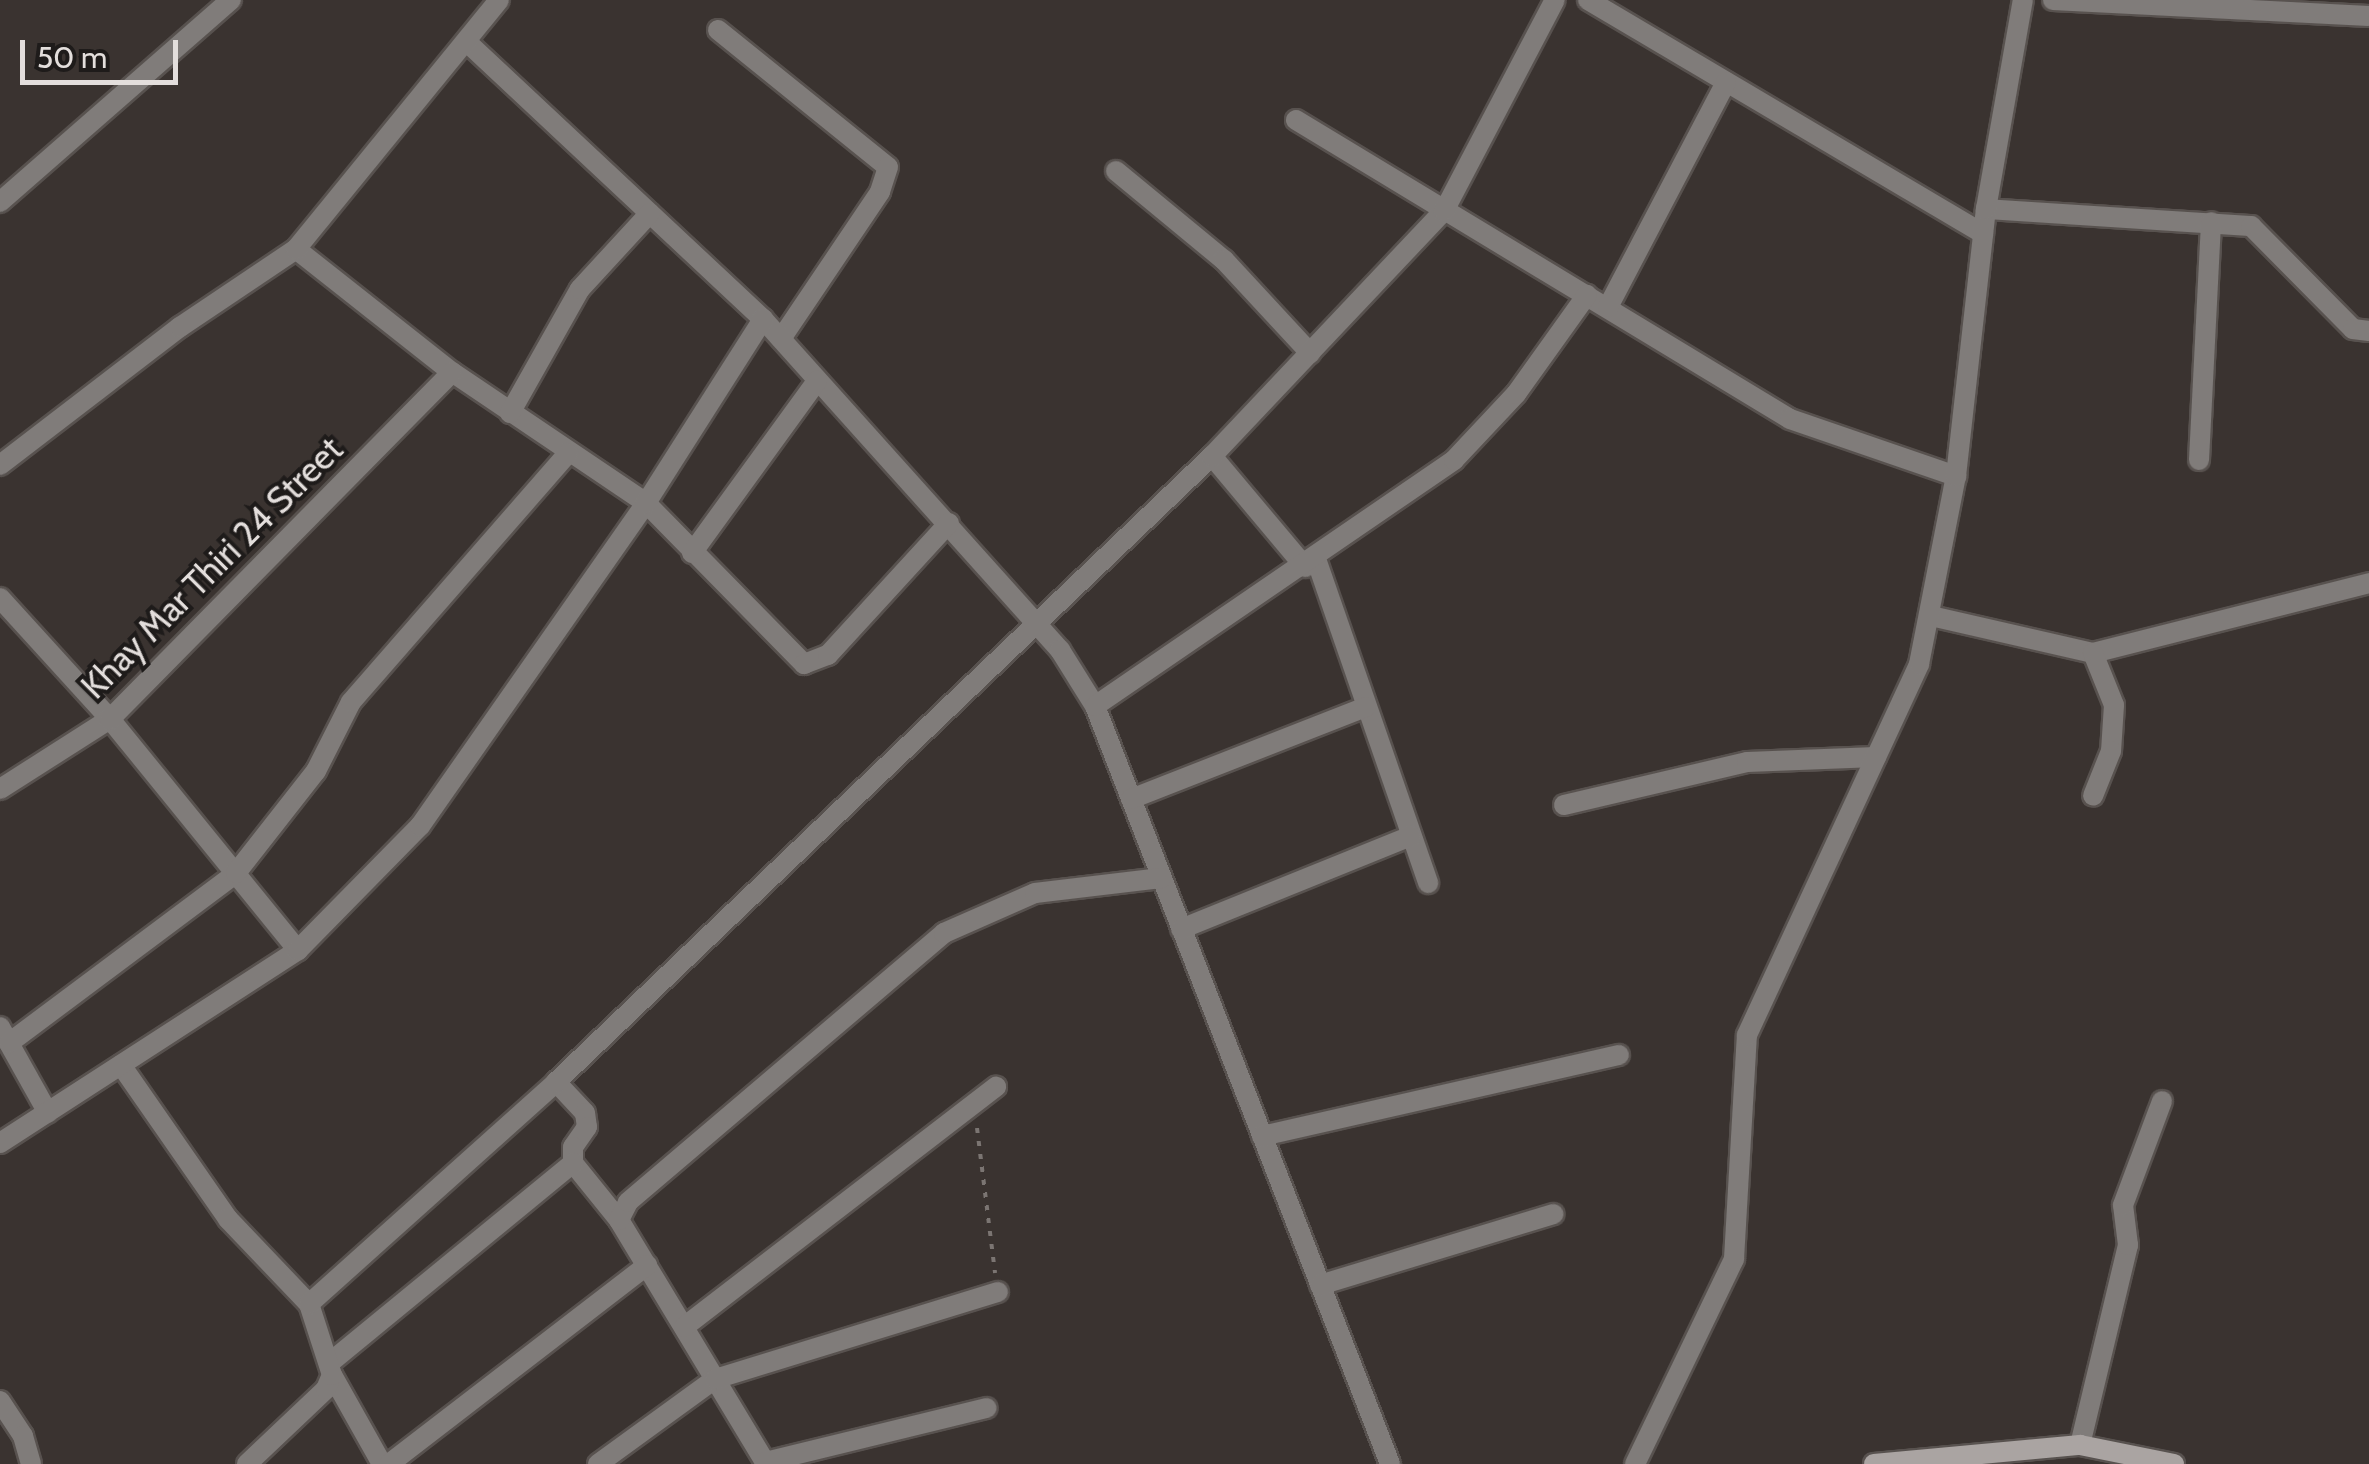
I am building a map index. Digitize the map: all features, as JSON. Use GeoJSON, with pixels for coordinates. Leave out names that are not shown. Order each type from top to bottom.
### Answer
{"type":"FeatureCollection","features":[{"type":"Feature","properties":{"kind":"street"},"geometry":{"type":"LineString","coordinates":[[0,202],[231,0]]}},
{"type":"Feature","properties":{"kind":"street"},"geometry":{"type":"LineString","coordinates":[[0,465],[180,326],[296,249],[469,44],[499,0]]}},
{"type":"Feature","properties":{"kind":"street"},"geometry":{"type":"LineString","coordinates":[[309,1304],[556,1082],[1212,456],[1444,211],[1555,0]]}},
{"type":"Feature","properties":{"kind":"street"},"geometry":{"type":"LineString","coordinates":[[1588,0],[1983,234]]}},
{"type":"Feature","properties":{"kind":"street"},"geometry":{"type":"LineString","coordinates":[[1636,1464],[1734,1259],[1747,1034],[1919,664],[1956,476],[1986,209],[2023,0]]}},
{"type":"Feature","properties":{"kind":"street"},"geometry":{"type":"LineString","coordinates":[[2054,0],[2369,16]]}},
{"type":"Feature","properties":{"kind":"street"},"geometry":{"type":"LineString","coordinates":[[718,30],[888,167],[880,192],[781,338]]}},
{"type":"Feature","properties":{"kind":"street"},"geometry":{"type":"LineString","coordinates":[[469,44],[781,338],[1037,620],[1095,706],[1390,1464]]}},
{"type":"Feature","properties":{"kind":"street"},"geometry":{"type":"LineString","coordinates":[[1608,307],[1726,82]]}},
{"type":"Feature","properties":{"kind":"street"},"geometry":{"type":"LineString","coordinates":[[1296,120],[1790,419],[1956,476]]}},
{"type":"Feature","properties":{"kind":"street"},"geometry":{"type":"LineString","coordinates":[[1116,171],[1224,260],[1310,353]]}},
{"type":"Feature","properties":{"kind":"street"},"geometry":{"type":"LineString","coordinates":[[1986,209],[2250,226],[2342,320],[2369,331]]}},
{"type":"Feature","properties":{"kind":"street"},"geometry":{"type":"LineString","coordinates":[[510,412],[580,289],[650,214]]}},
{"type":"Feature","properties":{"kind":"street"},"geometry":{"type":"LineString","coordinates":[[2200,460],[2211,222]]}},
{"type":"Feature","properties":{"kind":"street"},"geometry":{"type":"LineString","coordinates":[[296,249],[452,372],[646,503],[804,664],[828,655],[949,523]]}},
{"type":"Feature","properties":{"kind":"street"},"geometry":{"type":"LineString","coordinates":[[1095,706],[1310,563],[1454,460],[1516,394],[1587,295]]}},
{"type":"Feature","properties":{"kind":"street"},"geometry":{"type":"LineString","coordinates":[[0,1143],[298,950],[420,826],[646,503],[763,319]]}},
{"type":"Feature","properties":{"kind":"street","name":"Khay Mar Thiri 24 Street"},"geometry":{"type":"LineString","coordinates":[[0,789],[110,720],[452,372]]}},
{"type":"Feature","properties":{"kind":"street"},"geometry":{"type":"LineString","coordinates":[[692,553],[817,380]]}},
{"type":"Feature","properties":{"kind":"street"},"geometry":{"type":"LineString","coordinates":[[48,1113],[4,1035],[236,873],[316,771],[351,702],[568,453]]}},
{"type":"Feature","properties":{"kind":"street"},"geometry":{"type":"LineString","coordinates":[[1212,456],[1310,563],[1428,883]]}},
{"type":"Feature","properties":{"kind":"street"},"geometry":{"type":"LineString","coordinates":[[1931,616],[2092,653],[2369,582]]}},
{"type":"Feature","properties":{"kind":"street"},"geometry":{"type":"LineString","coordinates":[[0,598],[110,720],[298,950]]}},
{"type":"Feature","properties":{"kind":"street"},"geometry":{"type":"LineString","coordinates":[[2092,653],[2114,705],[2111,751],[2093,796]]}},
{"type":"Feature","properties":{"kind":"street"},"geometry":{"type":"LineString","coordinates":[[1131,799],[1366,707]]}},
{"type":"Feature","properties":{"kind":"street"},"geometry":{"type":"LineString","coordinates":[[1564,805],[1747,762],[1876,757]]}},
{"type":"Feature","properties":{"kind":"street"},"geometry":{"type":"LineString","coordinates":[[1181,929],[1411,836]]}},
{"type":"Feature","properties":{"kind":"street"},"geometry":{"type":"LineString","coordinates":[[619,1220],[628,1202],[944,933],[1035,893],[1162,878]]}},
{"type":"Feature","properties":{"kind":"street"},"geometry":{"type":"LineString","coordinates":[[1262,1136],[1619,1055]]}},
{"type":"Feature","properties":{"kind":"street"},"geometry":{"type":"LineString","coordinates":[[121,1065],[228,1219],[309,1304],[332,1368],[386,1464],[646,1265]]}},
{"type":"Feature","properties":{"kind":"street"},"geometry":{"type":"LineString","coordinates":[[556,1082],[585,1112],[587,1127],[573,1147],[573,1163],[619,1220],[765,1463],[986,1408]]}},
{"type":"Feature","properties":{"kind":"street"},"geometry":{"type":"LineString","coordinates":[[684,1328],[996,1087]]}},
{"type":"Feature","properties":{"kind":"street"},"geometry":{"type":"LineString","coordinates":[[2080,1445],[2128,1245],[2123,1205],[2162,1102]]}},
{"type":"Feature","properties":{"kind":"street"},"geometry":{"type":"LineString","coordinates":[[247,1464],[326,1389],[332,1368],[573,1163]]}},
{"type":"Feature","properties":{"kind":"street"},"geometry":{"type":"LineString","coordinates":[[1320,1285],[1553,1214]]}},
{"type":"Feature","properties":{"kind":"street"},"geometry":{"type":"LineString","coordinates":[[598,1464],[715,1379],[998,1292]]}},
{"type":"Feature","properties":{"kind":"street"},"geometry":{"type":"LineString","coordinates":[[0,1400],[23,1436],[31,1464]]}},
{"type":"Feature","properties":{"kind":"street"},"geometry":{"type":"LineString","coordinates":[[1874,1464],[2080,1445],[2174,1464]]}},
{"type":"Feature","properties":{"kind":"path"},"geometry":{"type":"LineString","coordinates":[[974,1104],[998,1292]]}}]}
